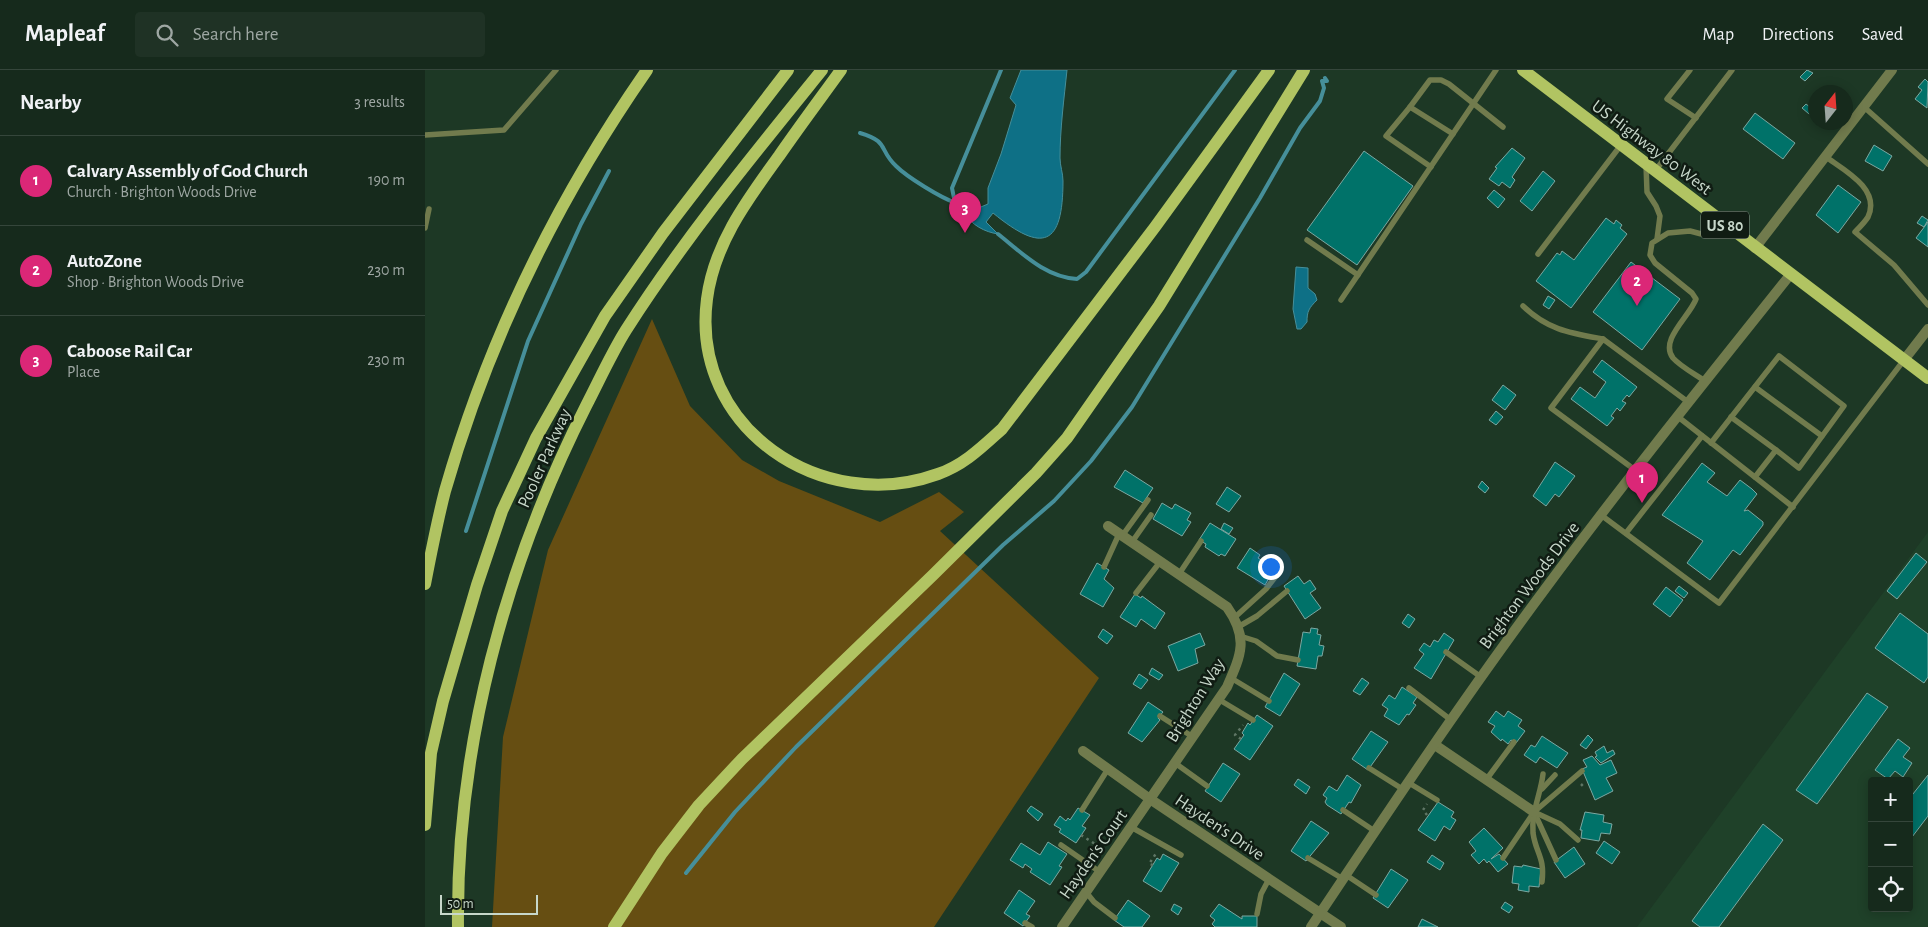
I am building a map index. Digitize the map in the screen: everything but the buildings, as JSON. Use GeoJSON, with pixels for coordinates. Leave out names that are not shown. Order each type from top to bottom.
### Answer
{"type":"FeatureCollection","features":[{"type":"Feature","properties":{"kind":"main road"},"geometry":{"type":"LineString","coordinates":[[425,584],[448,483],[476,398],[518,293],[579,174],[647,70]]}},
{"type":"Feature","properties":{"kind":"main road","name":"Pooler Parkway"},"geometry":{"type":"LineString","coordinates":[[425,825],[431,753],[443,701],[477,585],[502,511],[536,438],[605,316],[663,233],[787,70]]}},
{"type":"Feature","properties":{"kind":"main road","name":"Pooler Parkway"},"geometry":{"type":"LineString","coordinates":[[459,927],[458,884],[461,831],[495,640],[530,534],[551,479],[625,332],[733,184],[822,70]]}},
{"type":"Feature","properties":{"kind":"main road"},"geometry":{"type":"LineString","coordinates":[[841,70],[746,203],[727,235],[710,284],[705,327],[712,362],[720,385],[741,420],[760,441],[783,459],[799,468],[839,481],[878,486],[912,481],[949,470],[976,454],[1002,429],[1155,227],[1269,70]]}},
{"type":"Feature","properties":{"kind":"main road"},"geometry":{"type":"LineString","coordinates":[[614,927],[662,853],[699,805],[741,759],[933,576],[1036,473],[1067,438],[1159,306],[1304,70]]}},
{"type":"Feature","properties":{"kind":"main road","name":"US Highway 80 West"},"geometry":{"type":"LineString","coordinates":[[1523,70],[1790,275],[1928,378]]}},
{"type":"Feature","properties":{"kind":"street"},"geometry":{"type":"LineString","coordinates":[[1755,248],[1892,70]]}},
{"type":"Feature","properties":{"kind":"street","name":"Brighton Woods Drive"},"geometry":{"type":"LineString","coordinates":[[1311,927],[1481,677],[1635,470],[1790,275]]}},
{"type":"Feature","properties":{"kind":"street"},"geometry":{"type":"LineString","coordinates":[[1904,360],[1928,329]]}},
{"type":"Feature","properties":{"kind":"street"},"geometry":{"type":"LineString","coordinates":[[1108,526],[1227,607],[1238,627]]}},
{"type":"Feature","properties":{"kind":"street","name":"Brighton Way"},"geometry":{"type":"LineString","coordinates":[[1150,800],[1231,678],[1238,662],[1241,642],[1238,627]]}},
{"type":"Feature","properties":{"kind":"street"},"geometry":{"type":"LineString","coordinates":[[1435,745],[1534,812]]}},
{"type":"Feature","properties":{"kind":"street","name":"Hayden's Drive"},"geometry":{"type":"LineString","coordinates":[[1083,751],[1150,800],[1341,927]]}},
{"type":"Feature","properties":{"kind":"street","name":"Hayden's Court"},"geometry":{"type":"LineString","coordinates":[[1064,926],[1150,800]]}},
{"type":"Feature","properties":{"kind":"lane"},"geometry":{"type":"LineString","coordinates":[[425,135],[504,130],[556,70]]}},
{"type":"Feature","properties":{"kind":"lane"},"geometry":{"type":"LineString","coordinates":[[1341,300],[1496,70]]}},
{"type":"Feature","properties":{"kind":"lane"},"geometry":{"type":"LineString","coordinates":[[1690,70],[1667,99],[1696,118]]}},
{"type":"Feature","properties":{"kind":"lane"},"geometry":{"type":"LineString","coordinates":[[1657,239],[1660,216],[1647,192],[1651,168],[1696,118],[1732,70]]}},
{"type":"Feature","properties":{"kind":"lane"},"geometry":{"type":"LineString","coordinates":[[1431,167],[1386,136],[1430,80],[1441,80],[1449,84],[1503,127]]}},
{"type":"Feature","properties":{"kind":"lane"},"geometry":{"type":"LineString","coordinates":[[1410,107],[1453,134]]}},
{"type":"Feature","properties":{"kind":"lane"},"geometry":{"type":"LineString","coordinates":[[1864,107],[1928,164]]}},
{"type":"Feature","properties":{"kind":"lane"},"geometry":{"type":"LineString","coordinates":[[1538,254],[1621,145]]}},
{"type":"Feature","properties":{"kind":"lane"},"geometry":{"type":"LineString","coordinates":[[1826,156],[1851,175],[1868,192],[1871,200],[1868,216],[1855,232],[1894,265],[1928,305]]}},
{"type":"Feature","properties":{"kind":"lane"},"geometry":{"type":"LineString","coordinates":[[425,228],[429,209]]}},
{"type":"Feature","properties":{"kind":"lane"},"geometry":{"type":"LineString","coordinates":[[1705,381],[1673,357],[1669,348],[1671,339],[1692,309],[1696,299],[1692,293],[1655,264],[1650,255],[1652,244],[1657,239],[1679,231],[1690,231],[1709,236],[1735,232]]}},
{"type":"Feature","properties":{"kind":"lane"},"geometry":{"type":"LineString","coordinates":[[1307,240],[1358,275]]}},
{"type":"Feature","properties":{"kind":"lane"},"geometry":{"type":"LineString","coordinates":[[1523,306],[1537,319],[1564,332],[1603,339],[1689,402]]}},
{"type":"Feature","properties":{"kind":"lane"},"geometry":{"type":"LineString","coordinates":[[1603,339],[1551,408],[1635,470]]}},
{"type":"Feature","properties":{"kind":"lane"},"geometry":{"type":"LineString","coordinates":[[1711,443],[1731,417],[1755,386],[1779,356],[1844,406],[1799,468],[1731,417]]}},
{"type":"Feature","properties":{"kind":"lane"},"geometry":{"type":"LineString","coordinates":[[1601,515],[1719,603],[1904,360]]}},
{"type":"Feature","properties":{"kind":"lane"},"geometry":{"type":"LineString","coordinates":[[1755,386],[1822,436]]}},
{"type":"Feature","properties":{"kind":"lane"},"geometry":{"type":"LineString","coordinates":[[1677,416],[1793,507]]}},
{"type":"Feature","properties":{"kind":"lane"},"geometry":{"type":"LineString","coordinates":[[1626,533],[1702,436]]}},
{"type":"Feature","properties":{"kind":"lane"},"geometry":{"type":"LineString","coordinates":[[1755,477],[1776,450]]}},
{"type":"Feature","properties":{"kind":"lane"},"geometry":{"type":"LineString","coordinates":[[1104,567],[1121,535],[1148,500]]}},
{"type":"Feature","properties":{"kind":"lane"},"geometry":{"type":"LineString","coordinates":[[1132,542],[1151,514]]}},
{"type":"Feature","properties":{"kind":"lane"},"geometry":{"type":"LineString","coordinates":[[1179,574],[1201,541]]}},
{"type":"Feature","properties":{"kind":"lane"},"geometry":{"type":"LineString","coordinates":[[1136,593],[1160,562]]}},
{"type":"Feature","properties":{"kind":"lane"},"geometry":{"type":"LineString","coordinates":[[1238,627],[1275,576]]}},
{"type":"Feature","properties":{"kind":"lane"},"geometry":{"type":"LineString","coordinates":[[1238,627],[1257,616],[1287,591]]}},
{"type":"Feature","properties":{"kind":"lane"},"geometry":{"type":"LineString","coordinates":[[1238,627],[1277,656],[1298,660]]}},
{"type":"Feature","properties":{"kind":"lane"},"geometry":{"type":"LineString","coordinates":[[1446,652],[1481,677]]}},
{"type":"Feature","properties":{"kind":"lane"},"geometry":{"type":"LineString","coordinates":[[1231,678],[1269,701]]}},
{"type":"Feature","properties":{"kind":"lane"},"geometry":{"type":"LineString","coordinates":[[1409,688],[1451,720]]}},
{"type":"Feature","properties":{"kind":"lane"},"geometry":{"type":"LineString","coordinates":[[1218,699],[1251,719]]}},
{"type":"Feature","properties":{"kind":"lane"},"geometry":{"type":"LineString","coordinates":[[1160,716],[1193,737]]}},
{"type":"Feature","properties":{"kind":"lane"},"geometry":{"type":"LineString","coordinates":[[1486,780],[1514,742]]}},
{"type":"Feature","properties":{"kind":"lane"},"geometry":{"type":"LineString","coordinates":[[1175,763],[1207,786]]}},
{"type":"Feature","properties":{"kind":"lane"},"geometry":{"type":"LineString","coordinates":[[1082,810],[1108,768]]}},
{"type":"Feature","properties":{"kind":"lane"},"geometry":{"type":"LineString","coordinates":[[1369,768],[1406,787],[1434,798]]}},
{"type":"Feature","properties":{"kind":"lane"},"geometry":{"type":"LineString","coordinates":[[1503,858],[1534,812],[1583,771]]}},
{"type":"Feature","properties":{"kind":"lane"},"geometry":{"type":"LineString","coordinates":[[1542,882],[1544,866],[1533,832],[1534,812],[1543,774]]}},
{"type":"Feature","properties":{"kind":"lane"},"geometry":{"type":"LineString","coordinates":[[1540,791],[1555,775]]}},
{"type":"Feature","properties":{"kind":"lane"},"geometry":{"type":"LineString","coordinates":[[1343,810],[1376,832]]}},
{"type":"Feature","properties":{"kind":"lane"},"geometry":{"type":"LineString","coordinates":[[1534,812],[1560,824],[1578,840]]}},
{"type":"Feature","properties":{"kind":"lane"},"geometry":{"type":"LineString","coordinates":[[1534,812],[1556,860]]}},
{"type":"Feature","properties":{"kind":"lane"},"geometry":{"type":"LineString","coordinates":[[1131,827],[1181,855]]}},
{"type":"Feature","properties":{"kind":"lane"},"geometry":{"type":"LineString","coordinates":[[1061,845],[1100,872]]}},
{"type":"Feature","properties":{"kind":"lane"},"geometry":{"type":"LineString","coordinates":[[1308,858],[1376,895]]}},
{"type":"Feature","properties":{"kind":"lane"},"geometry":{"type":"LineString","coordinates":[[1257,914],[1261,894],[1269,879]]}},
{"type":"Feature","properties":{"kind":"lane"},"geometry":{"type":"LineString","coordinates":[[1086,892],[1094,902],[1115,918]]}},
{"type":"Feature","properties":{"kind":"lane"},"geometry":{"type":"LineString","coordinates":[[1025,923],[1032,927]]}},
{"type":"Feature","properties":{"kind":"path"},"geometry":{"type":"LineString","coordinates":[[1241,739],[1235,735],[1251,719]]}},
{"type":"Feature","properties":{"kind":"path"},"geometry":{"type":"LineString","coordinates":[[1427,815],[1423,810],[1434,798]]}},
{"type":"Feature","properties":{"kind":"path"},"geometry":{"type":"LineString","coordinates":[[1081,835],[1112,855]]}},
{"type":"Feature","properties":{"kind":"path"},"geometry":{"type":"LineString","coordinates":[[1153,866],[1149,864],[1161,844]]}},
{"type":"Feature","properties":{"kind":"shaded area"},"geometry":{"type":"Polygon","coordinates":[[[652,319],[690,406],[742,460],[779,481],[880,522],[939,492],[964,512],[940,531],[1099,678],[934,927],[492,927],[503,737],[548,550],[652,319]]]}},
{"type":"Feature","properties":{"kind":"shaded area"},"geometry":{"type":"Polygon","coordinates":[[[1928,532],[1928,927],[1637,927],[1928,532]]]}},
{"type":"Feature","properties":{"kind":"water"},"geometry":{"type":"Polygon","coordinates":[[[1021,70],[1067,70],[1060,147],[1063,181],[1062,203],[1059,219],[1054,230],[1047,237],[1037,238],[1025,234],[1010,226],[993,213],[986,222],[998,234],[988,232],[975,224],[965,213],[969,207],[976,209],[988,204],[988,188],[1016,105],[1010,98],[1021,70]]]}},
{"type":"Feature","properties":{"kind":"water"},"geometry":{"type":"Polygon","coordinates":[[[1296,267],[1308,268],[1308,288],[1315,294],[1317,300],[1309,310],[1307,322],[1301,329],[1297,329],[1293,309],[1296,267]]]}},
{"type":"Feature","properties":{"kind":"waterway"},"geometry":{"type":"LineString","coordinates":[[966,211],[954,198],[952,188],[1001,70]]}},
{"type":"Feature","properties":{"kind":"waterway"},"geometry":{"type":"LineString","coordinates":[[998,234],[1044,269],[1055,274],[1077,279],[1086,272],[1235,70]]}},
{"type":"Feature","properties":{"kind":"waterway"},"geometry":{"type":"LineString","coordinates":[[686,873],[735,812],[796,747],[1003,545],[1054,501],[1091,461],[1132,407],[1260,198],[1300,128],[1320,101],[1324,88],[1322,81],[1327,81],[1325,78]]}},
{"type":"Feature","properties":{"kind":"waterway"},"geometry":{"type":"LineString","coordinates":[[860,133],[880,143],[896,166],[908,176],[933,192],[956,203]]}},
{"type":"Feature","properties":{"kind":"waterway"},"geometry":{"type":"LineString","coordinates":[[466,531],[528,341],[581,224],[609,171]]}},
{"type":"Feature","properties":{"kind":"place","name":"Caboose Rail Car"},"geometry":{"type":"Point","coordinates":[965,233]}},
{"type":"Feature","properties":{"kind":"place","name":"AutoZone"},"geometry":{"type":"Point","coordinates":[1637,306]}},
{"type":"Feature","properties":{"kind":"place","name":"Calvary Assembly of God Church"},"geometry":{"type":"Point","coordinates":[1642,503]}}]}
